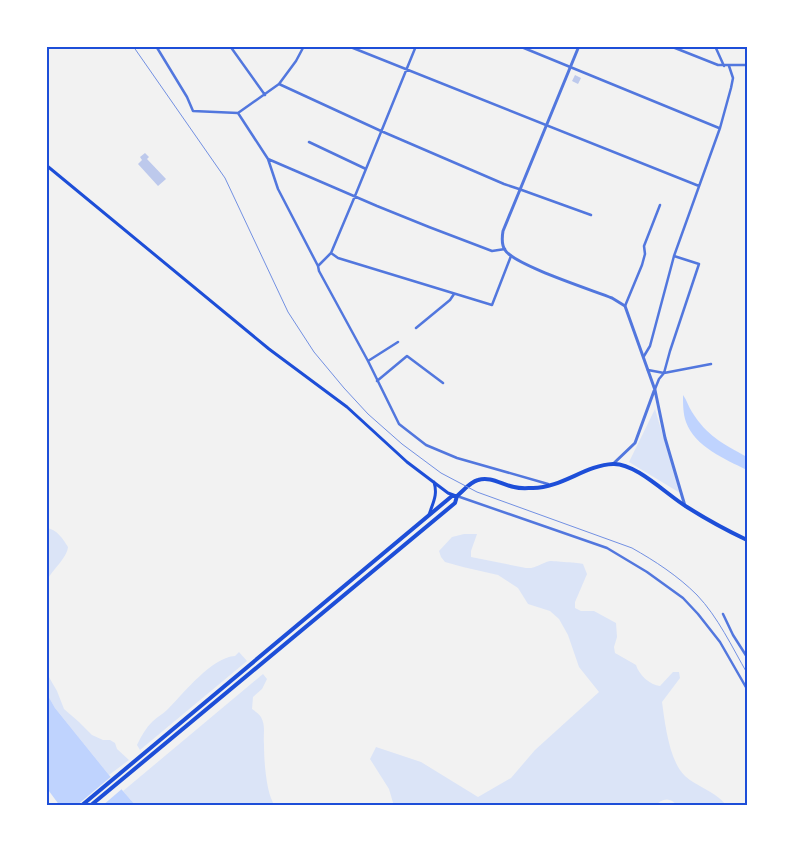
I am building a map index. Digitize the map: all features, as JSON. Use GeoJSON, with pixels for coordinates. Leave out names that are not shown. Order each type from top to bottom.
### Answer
{"type":"FeatureCollection","features":[{"type":"Feature","properties":{"kind":"main road"},"geometry":{"type":"LineString","coordinates":[[46,165],[269,349],[347,407],[407,462],[448,492],[457,496]]}},
{"type":"Feature","properties":{"kind":"main road"},"geometry":{"type":"LineString","coordinates":[[90,806],[397,552],[455,502],[457,496],[474,482],[490,480],[516,488],[539,488],[571,478],[601,465],[624,465],[686,507],[747,540]]}},
{"type":"Feature","properties":{"kind":"main road"},"geometry":{"type":"LineString","coordinates":[[428,516],[436,496],[434,482]]}},
{"type":"Feature","properties":{"kind":"main road"},"geometry":{"type":"LineString","coordinates":[[81,806],[452,496],[457,496]]}},
{"type":"Feature","properties":{"kind":"street"},"geometry":{"type":"LineString","coordinates":[[156,46],[187,97],[193,111],[238,113],[279,84],[296,61],[304,46]]}},
{"type":"Feature","properties":{"kind":"street"},"geometry":{"type":"LineString","coordinates":[[230,46],[265,95]]}},
{"type":"Feature","properties":{"kind":"street"},"geometry":{"type":"LineString","coordinates":[[348,46],[699,186]]}},
{"type":"Feature","properties":{"kind":"street"},"geometry":{"type":"LineString","coordinates":[[318,266],[331,253],[416,46]]}},
{"type":"Feature","properties":{"kind":"street"},"geometry":{"type":"LineString","coordinates":[[519,46],[720,128]]}},
{"type":"Feature","properties":{"kind":"street"},"geometry":{"type":"LineString","coordinates":[[579,46],[503,231],[502,238],[505,249],[511,256],[530,267],[612,298],[625,306],[655,390],[665,438],[686,507]]}},
{"type":"Feature","properties":{"kind":"street"},"geometry":{"type":"LineString","coordinates":[[670,46],[712,64],[747,66]]}},
{"type":"Feature","properties":{"kind":"street"},"geometry":{"type":"LineString","coordinates":[[716,46],[724,66]]}},
{"type":"Feature","properties":{"kind":"street"},"geometry":{"type":"LineString","coordinates":[[644,356],[650,346],[674,256],[720,128],[733,78],[729,66]]}},
{"type":"Feature","properties":{"kind":"street"},"geometry":{"type":"LineString","coordinates":[[279,84],[381,131],[504,184],[591,215]]}},
{"type":"Feature","properties":{"kind":"street"},"geometry":{"type":"LineString","coordinates":[[238,113],[268,159],[278,189],[399,424],[426,445],[457,458],[550,485]]}},
{"type":"Feature","properties":{"kind":"street"},"geometry":{"type":"LineString","coordinates":[[309,142],[366,169]]}},
{"type":"Feature","properties":{"kind":"street"},"geometry":{"type":"LineString","coordinates":[[268,159],[492,251],[505,249]]}},
{"type":"Feature","properties":{"kind":"street"},"geometry":{"type":"LineString","coordinates":[[625,306],[642,266],[645,254],[644,246],[660,205]]}},
{"type":"Feature","properties":{"kind":"street"},"geometry":{"type":"LineString","coordinates":[[331,253],[338,258],[492,305],[511,256]]}},
{"type":"Feature","properties":{"kind":"street"},"geometry":{"type":"LineString","coordinates":[[613,464],[635,443],[659,379],[664,374],[699,264],[674,256]]}},
{"type":"Feature","properties":{"kind":"street"},"geometry":{"type":"LineString","coordinates":[[416,328],[444,306],[454,294]]}},
{"type":"Feature","properties":{"kind":"street"},"geometry":{"type":"LineString","coordinates":[[368,361],[398,342]]}},
{"type":"Feature","properties":{"kind":"street"},"geometry":{"type":"LineString","coordinates":[[377,381],[407,356],[443,383]]}},
{"type":"Feature","properties":{"kind":"street"},"geometry":{"type":"LineString","coordinates":[[648,370],[664,374],[711,364]]}},
{"type":"Feature","properties":{"kind":"street"},"geometry":{"type":"LineString","coordinates":[[457,496],[607,548],[647,572],[683,598],[698,614],[720,642],[747,689]]}},
{"type":"Feature","properties":{"kind":"street"},"geometry":{"type":"LineString","coordinates":[[723,614],[733,635],[747,657]]}},
{"type":"Feature","properties":{"kind":"shaded area"},"geometry":{"type":"Polygon","coordinates":[[[655,409],[680,493],[629,462],[655,409]]]}},
{"type":"Feature","properties":{"kind":"shaded area"},"geometry":{"type":"Polygon","coordinates":[[[46,528],[56,532],[68,547],[65,555],[46,582],[46,528]]]}},
{"type":"Feature","properties":{"kind":"shaded area"},"geometry":{"type":"Polygon","coordinates":[[[464,534],[477,534],[471,551],[471,557],[526,568],[533,568],[550,561],[583,564],[587,574],[575,602],[575,608],[581,611],[594,611],[616,623],[615,653],[636,665],[649,682],[660,686],[673,672],[679,672],[680,678],[662,702],[671,752],[685,776],[715,795],[727,806],[677,806],[672,801],[666,800],[661,801],[655,806],[394,806],[389,789],[370,759],[376,747],[421,762],[478,797],[511,778],[535,750],[599,692],[579,667],[568,635],[559,619],[550,611],[528,604],[518,588],[498,575],[445,562],[439,551],[452,537],[464,534]]]}},
{"type":"Feature","properties":{"kind":"shaded area"},"geometry":{"type":"Polygon","coordinates":[[[239,652],[247,661],[140,750],[137,745],[152,722],[168,709],[208,669],[217,662],[235,656],[239,652]]]}},
{"type":"Feature","properties":{"kind":"shaded area"},"geometry":{"type":"Polygon","coordinates":[[[46,672],[57,691],[64,709],[92,735],[115,743],[117,749],[129,760],[109,775],[55,708],[46,692],[46,672]]]}},
{"type":"Feature","properties":{"kind":"shaded area"},"geometry":{"type":"Polygon","coordinates":[[[263,674],[267,679],[262,689],[253,697],[252,709],[263,720],[266,776],[269,794],[275,806],[136,806],[123,791],[263,674]]]}},
{"type":"Feature","properties":{"kind":"water"},"geometry":{"type":"Polygon","coordinates":[[[683,395],[691,410],[709,433],[747,457],[747,470],[703,445],[690,431],[685,419],[683,395]]]}},
{"type":"Feature","properties":{"kind":"water"},"geometry":{"type":"Polygon","coordinates":[[[46,692],[55,708],[136,806],[60,806],[46,787],[46,692]]]}},
{"type":"Feature","properties":{"kind":"pier"},"geometry":{"type":"Polygon","coordinates":[[[113,775],[123,788],[102,806],[76,806],[113,775]]]}},
{"type":"Feature","properties":{"kind":"building"},"geometry":{"type":"Polygon","coordinates":[[[575,75],[581,78],[578,84],[572,81],[575,75]]]}},
{"type":"Feature","properties":{"kind":"building"},"geometry":{"type":"Polygon","coordinates":[[[145,153],[149,157],[147,159],[166,179],[158,186],[138,164],[142,160],[140,157],[145,153]]]}},
{"type":"Feature","properties":{"kind":"railway"},"geometry":{"type":"LineString","coordinates":[[133,46],[225,178],[288,312],[314,352],[368,414],[402,444],[441,473],[477,492],[632,548],[666,569],[690,588],[705,604],[747,673]]}}]}
